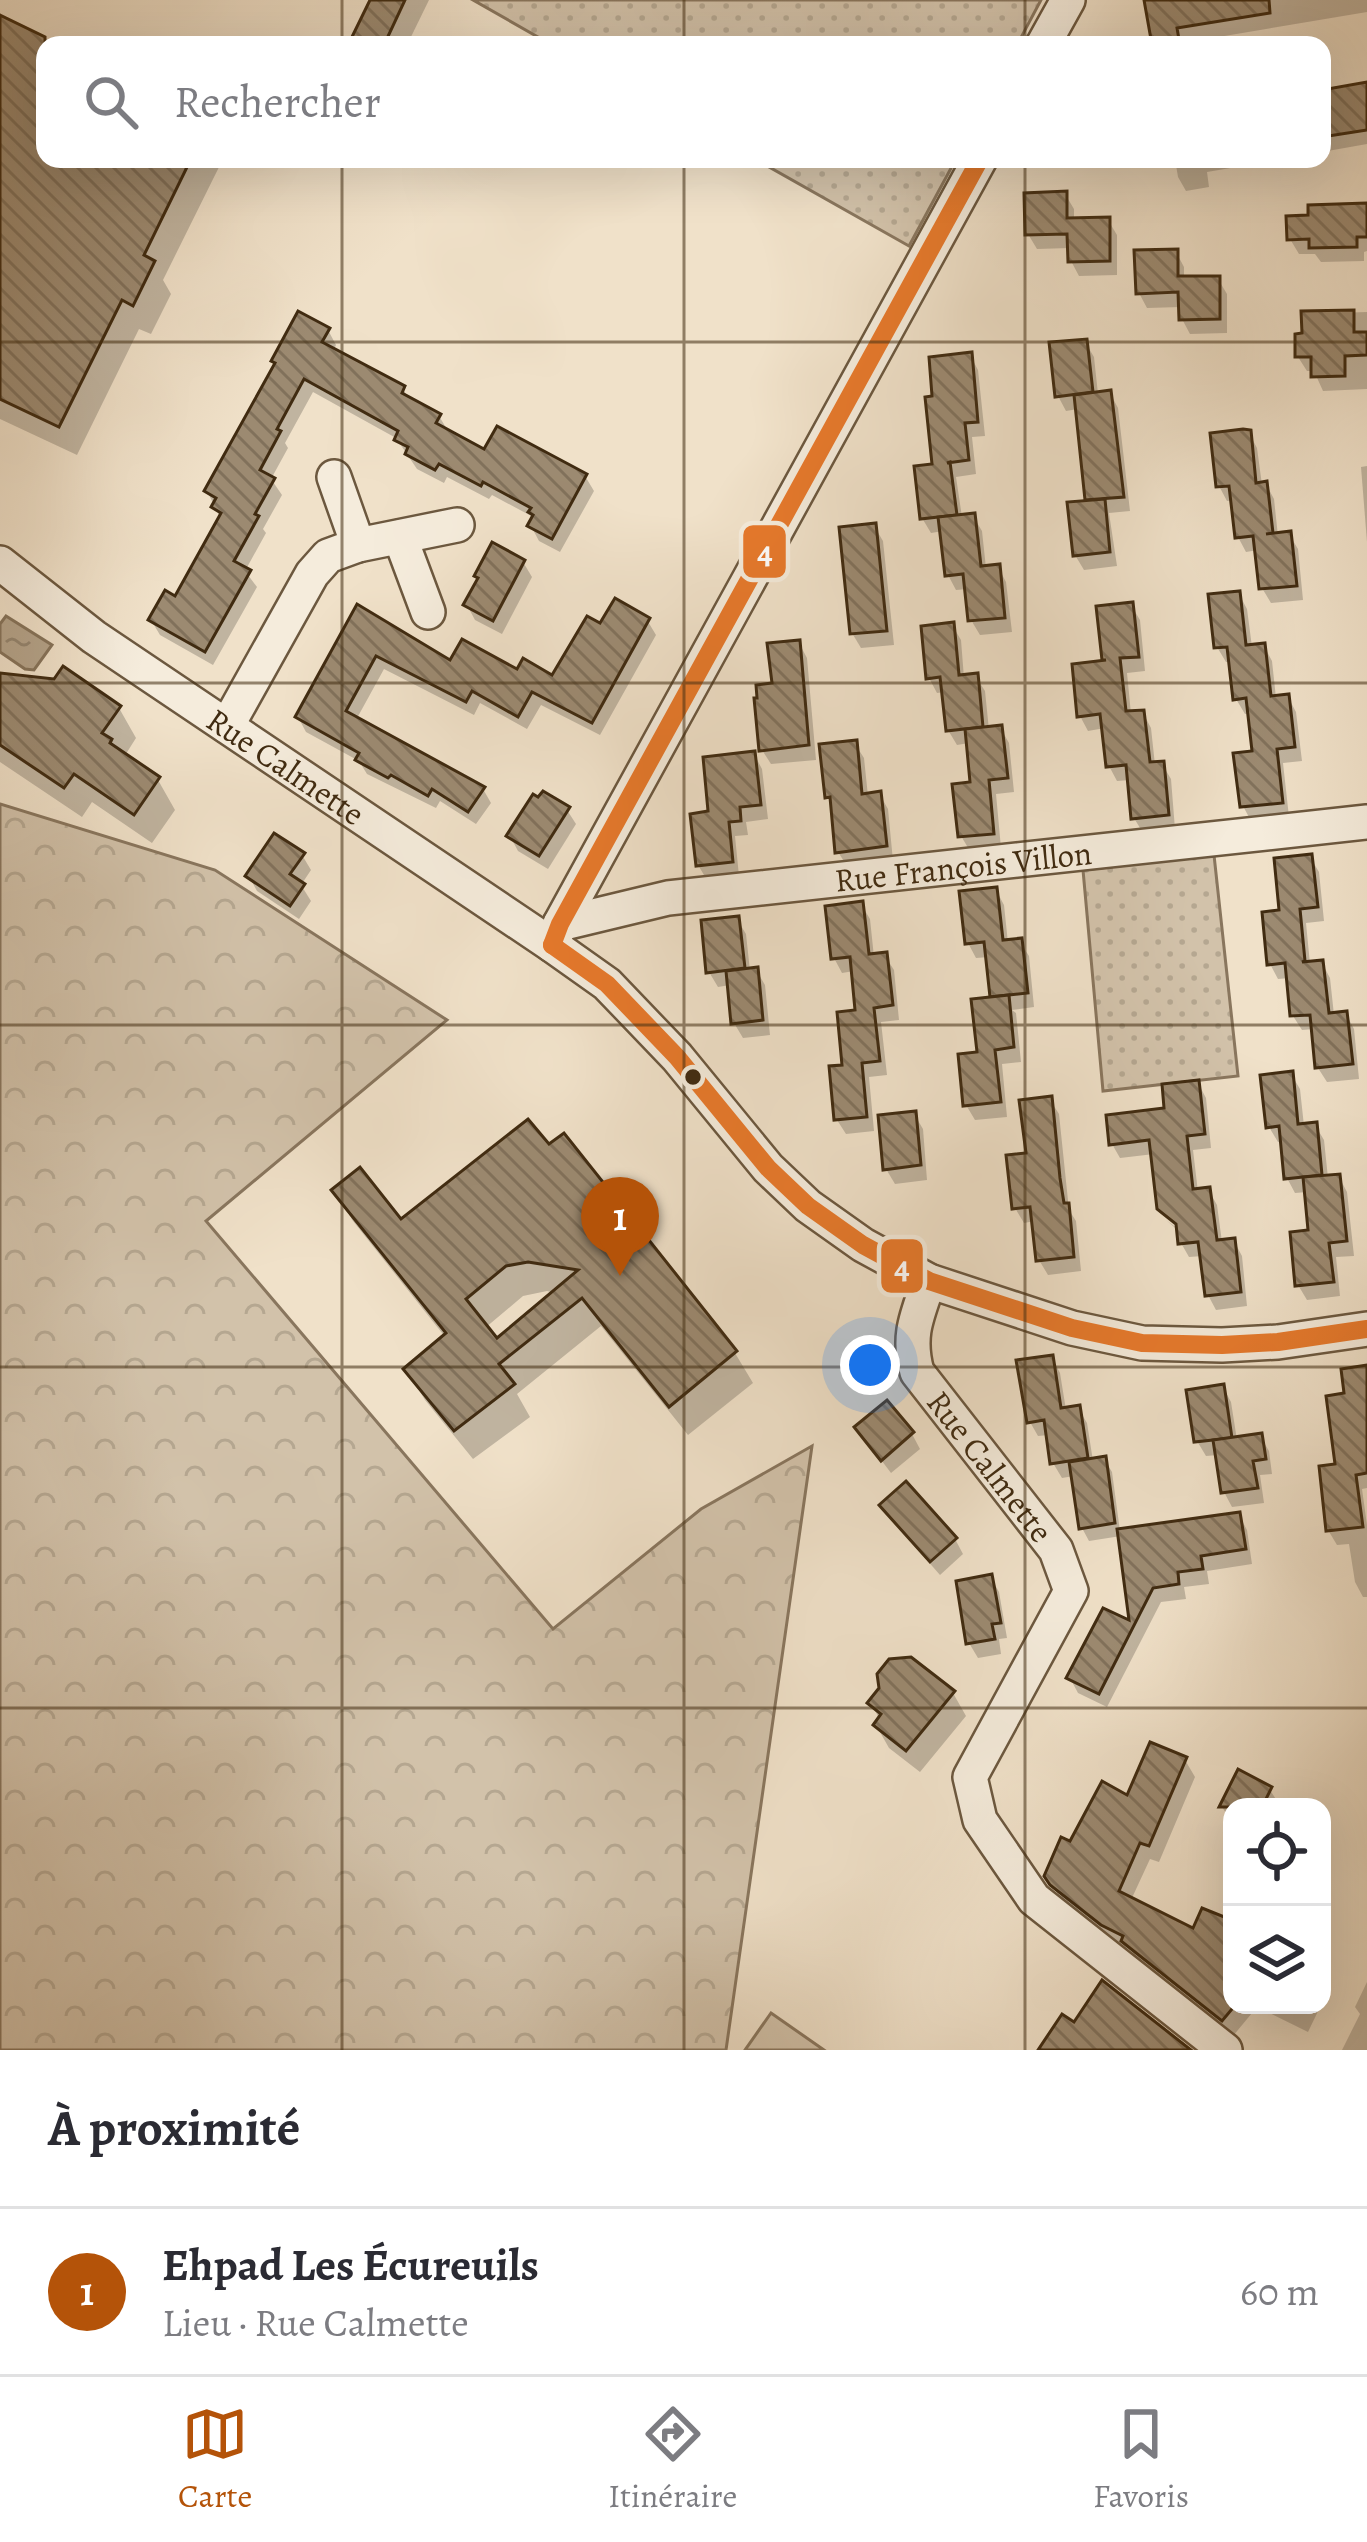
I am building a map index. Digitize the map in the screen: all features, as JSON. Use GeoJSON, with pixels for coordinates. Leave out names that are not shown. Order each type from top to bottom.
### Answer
{"type":"FeatureCollection","features":[{"type":"Feature","properties":{"kind":"street"},"geometry":{"type":"LineString","coordinates":[[1048,36],[1068,0]]}},
{"type":"Feature","properties":{"kind":"street"},"geometry":{"type":"LineString","coordinates":[[556,934],[975,168]]}},
{"type":"Feature","properties":{"kind":"street"},"geometry":{"type":"LineString","coordinates":[[334,477],[358,545]]}},
{"type":"Feature","properties":{"kind":"street"},"geometry":{"type":"LineString","coordinates":[[227,726],[313,574],[328,556],[358,545],[458,525]]}},
{"type":"Feature","properties":{"kind":"street"},"geometry":{"type":"LineString","coordinates":[[400,537],[428,612]]}},
{"type":"Feature","properties":{"kind":"street","name":"Rue Calmette"},"geometry":{"type":"LineString","coordinates":[[0,563],[94,637],[227,726],[556,934],[677,1057],[768,1168],[808,1206],[863,1245],[929,1281],[910,1346],[917,1372],[1056,1550],[1071,1591],[970,1777],[980,1820],[1034,1899],[1225,2050]]}},
{"type":"Feature","properties":{"kind":"street","name":"Rue François Villon"},"geometry":{"type":"LineString","coordinates":[[556,934],[668,898],[1367,822]]}},
{"type":"Feature","properties":{"kind":"street"},"geometry":{"type":"LineString","coordinates":[[929,1281],[1072,1328],[1142,1343],[1278,1342],[1367,1329]]}},
{"type":"Feature","properties":{"kind":"green space"},"geometry":{"type":"Polygon","coordinates":[[[473,0],[1041,0],[1022,36],[536,36],[473,0]]]}},
{"type":"Feature","properties":{"kind":"green space"},"geometry":{"type":"Polygon","coordinates":[[[771,168],[951,168],[909,246],[771,168]]]}},
{"type":"Feature","properties":{"kind":"green space"},"geometry":{"type":"Polygon","coordinates":[[[0,804],[215,870],[447,1020],[206,1221],[553,1629],[701,1509],[812,1446],[726,2050],[0,2050],[0,804]]]}},
{"type":"Feature","properties":{"kind":"green space"},"geometry":{"type":"Polygon","coordinates":[[[1214,855],[1238,1076],[1103,1091],[1083,870],[1214,855]]]}},
{"type":"Feature","properties":{"kind":"green space"},"geometry":{"type":"Polygon","coordinates":[[[771,2013],[824,2050],[745,2050],[771,2013]]]}},
{"type":"Feature","properties":{"kind":"water"},"geometry":{"type":"Polygon","coordinates":[[[6,616],[52,645],[34,670],[0,652],[0,624],[6,616]]]}},
{"type":"Feature","properties":{"kind":"building"},"geometry":{"type":"Polygon","coordinates":[[[370,0],[405,0],[388,36],[352,36],[370,0]]]}},
{"type":"Feature","properties":{"kind":"building"},"geometry":{"type":"Polygon","coordinates":[[[1144,0],[1269,0],[1270,13],[1177,28],[1178,36],[1150,36],[1144,0]]]}},
{"type":"Feature","properties":{"kind":"building"},"geometry":{"type":"Polygon","coordinates":[[[0,15],[43,36],[36,36],[36,168],[187,168],[144,255],[155,261],[133,306],[122,300],[59,427],[0,399],[0,15]]]}},
{"type":"Feature","properties":{"kind":"building"},"geometry":{"type":"Polygon","coordinates":[[[1367,82],[1367,130],[1331,136],[1331,88],[1367,82]]]}},
{"type":"Feature","properties":{"kind":"building"},"geometry":{"type":"Polygon","coordinates":[[[1067,191],[1067,218],[1110,217],[1110,261],[1068,262],[1067,234],[1025,235],[1024,193],[1067,191]]]}},
{"type":"Feature","properties":{"kind":"building"},"geometry":{"type":"Polygon","coordinates":[[[1367,203],[1367,237],[1357,237],[1357,247],[1309,248],[1309,239],[1287,240],[1286,216],[1308,215],[1308,205],[1367,203]]]}},
{"type":"Feature","properties":{"kind":"building"},"geometry":{"type":"Polygon","coordinates":[[[1178,249],[1178,276],[1220,276],[1220,319],[1179,320],[1178,292],[1136,294],[1134,250],[1178,249]]]}},
{"type":"Feature","properties":{"kind":"building"},"geometry":{"type":"Polygon","coordinates":[[[1354,310],[1354,332],[1367,332],[1367,355],[1345,356],[1345,376],[1311,377],[1311,357],[1295,357],[1295,334],[1302,333],[1301,311],[1354,310]]]}},
{"type":"Feature","properties":{"kind":"building"},"geometry":{"type":"Polygon","coordinates":[[[298,311],[330,328],[322,342],[405,386],[402,393],[441,414],[436,423],[484,449],[497,426],[587,474],[552,539],[527,526],[531,508],[483,482],[481,486],[439,464],[435,470],[405,454],[408,447],[394,440],[398,431],[304,379],[260,470],[275,478],[234,561],[251,570],[205,652],[148,620],[165,590],[175,596],[221,513],[211,507],[216,498],[204,491],[275,363],[271,361],[298,311]]]}},
{"type":"Feature","properties":{"kind":"building"},"geometry":{"type":"Polygon","coordinates":[[[1087,339],[1093,392],[1055,397],[1049,342],[1087,339]]]}},
{"type":"Feature","properties":{"kind":"building"},"geometry":{"type":"Polygon","coordinates":[[[972,352],[978,422],[965,423],[969,460],[950,463],[957,515],[920,519],[914,466],[932,464],[925,397],[932,396],[929,357],[972,352]]]}},
{"type":"Feature","properties":{"kind":"building"},"geometry":{"type":"Polygon","coordinates":[[[1111,390],[1124,497],[1085,500],[1074,395],[1111,390]]]}},
{"type":"Feature","properties":{"kind":"building"},"geometry":{"type":"Polygon","coordinates":[[[1251,430],[1256,483],[1267,481],[1273,533],[1266,534],[1291,531],[1297,586],[1259,589],[1253,536],[1235,538],[1229,486],[1216,487],[1210,433],[1251,430]]]}},
{"type":"Feature","properties":{"kind":"building"},"geometry":{"type":"Polygon","coordinates":[[[1105,499],[1110,552],[1073,556],[1067,502],[1105,499]]]}},
{"type":"Feature","properties":{"kind":"building"},"geometry":{"type":"Polygon","coordinates":[[[975,513],[981,566],[1000,564],[1005,618],[968,621],[963,574],[945,576],[938,517],[975,513]]]}},
{"type":"Feature","properties":{"kind":"building"},"geometry":{"type":"Polygon","coordinates":[[[876,523],[887,631],[850,634],[839,527],[876,523]]]}},
{"type":"Feature","properties":{"kind":"building"},"geometry":{"type":"Polygon","coordinates":[[[492,542],[525,560],[493,621],[463,605],[492,542]]]}},
{"type":"Feature","properties":{"kind":"building"},"geometry":{"type":"Polygon","coordinates":[[[1240,591],[1246,645],[1265,643],[1271,696],[1289,694],[1295,747],[1277,749],[1283,803],[1240,807],[1233,753],[1252,751],[1246,698],[1233,700],[1227,647],[1214,648],[1208,594],[1240,591]]]}},
{"type":"Feature","properties":{"kind":"building"},"geometry":{"type":"Polygon","coordinates":[[[615,598],[650,618],[592,723],[532,692],[518,717],[472,691],[466,702],[376,656],[346,711],[485,787],[468,812],[432,789],[428,796],[355,760],[359,753],[295,717],[357,604],[450,660],[462,639],[517,669],[523,658],[552,675],[587,616],[600,623],[615,598]]]}},
{"type":"Feature","properties":{"kind":"building"},"geometry":{"type":"Polygon","coordinates":[[[1133,602],[1139,657],[1120,658],[1126,711],[1144,710],[1150,762],[1164,761],[1169,815],[1131,819],[1126,765],[1106,767],[1100,714],[1077,717],[1072,664],[1106,660],[1102,660],[1096,606],[1133,602]]]}},
{"type":"Feature","properties":{"kind":"building"},"geometry":{"type":"Polygon","coordinates":[[[954,622],[959,675],[978,673],[983,727],[946,731],[940,677],[926,679],[921,626],[954,622]]]}},
{"type":"Feature","properties":{"kind":"building"},"geometry":{"type":"Polygon","coordinates":[[[800,640],[809,745],[759,751],[754,698],[756,685],[772,683],[767,643],[800,640]]]}},
{"type":"Feature","properties":{"kind":"building"},"geometry":{"type":"Polygon","coordinates":[[[63,666],[121,706],[102,733],[160,777],[134,815],[74,774],[64,788],[0,745],[0,673],[54,679],[63,666]]]}},
{"type":"Feature","properties":{"kind":"building"},"geometry":{"type":"Polygon","coordinates":[[[1002,725],[1008,778],[989,780],[994,834],[958,837],[952,784],[970,782],[965,729],[1002,725]]]}},
{"type":"Feature","properties":{"kind":"building"},"geometry":{"type":"Polygon","coordinates":[[[857,740],[862,794],[881,791],[887,846],[835,853],[819,744],[857,740]]]}},
{"type":"Feature","properties":{"kind":"building"},"geometry":{"type":"Polygon","coordinates":[[[755,751],[761,805],[740,807],[741,821],[729,822],[733,862],[696,866],[690,814],[708,811],[703,757],[755,751]]]}},
{"type":"Feature","properties":{"kind":"building"},"geometry":{"type":"Polygon","coordinates":[[[543,791],[570,807],[539,856],[506,836],[533,794],[538,797],[543,791]]]}},
{"type":"Feature","properties":{"kind":"building"},"geometry":{"type":"Polygon","coordinates":[[[274,833],[305,853],[290,874],[305,884],[290,906],[245,876],[274,833]]]}},
{"type":"Feature","properties":{"kind":"building"},"geometry":{"type":"Polygon","coordinates":[[[1312,854],[1318,907],[1300,909],[1302,962],[1323,960],[1329,1013],[1347,1011],[1353,1064],[1315,1068],[1310,1015],[1290,1016],[1285,963],[1267,965],[1262,912],[1279,910],[1274,858],[1312,854]]]}},
{"type":"Feature","properties":{"kind":"building"},"geometry":{"type":"Polygon","coordinates":[[[997,887],[1003,940],[1022,938],[1028,993],[990,997],[984,942],[965,944],[959,891],[997,887]]]}},
{"type":"Feature","properties":{"kind":"building"},"geometry":{"type":"Polygon","coordinates":[[[863,901],[869,954],[887,952],[893,1005],[874,1008],[880,1061],[862,1063],[867,1117],[834,1120],[829,1066],[842,1065],[837,1012],[855,1010],[850,957],[831,959],[825,906],[863,901]]]}},
{"type":"Feature","properties":{"kind":"building"},"geometry":{"type":"Polygon","coordinates":[[[739,916],[745,968],[706,973],[701,920],[739,916]]]}},
{"type":"Feature","properties":{"kind":"building"},"geometry":{"type":"Polygon","coordinates":[[[758,967],[763,1020],[731,1024],[726,971],[758,967]]]}},
{"type":"Feature","properties":{"kind":"building"},"geometry":{"type":"Polygon","coordinates":[[[1009,995],[1014,1047],[995,1050],[1001,1102],[963,1106],[958,1054],[977,1052],[971,999],[1009,995]]]}},
{"type":"Feature","properties":{"kind":"building"},"geometry":{"type":"Polygon","coordinates":[[[1293,1071],[1298,1124],[1317,1122],[1322,1175],[1284,1179],[1279,1126],[1266,1128],[1260,1075],[1293,1071]]]}},
{"type":"Feature","properties":{"kind":"building"},"geometry":{"type":"Polygon","coordinates":[[[1199,1080],[1205,1134],[1187,1136],[1193,1189],[1210,1187],[1217,1240],[1235,1238],[1241,1292],[1205,1296],[1198,1242],[1178,1244],[1176,1224],[1157,1209],[1149,1140],[1109,1145],[1106,1115],[1164,1108],[1162,1084],[1199,1080]]]}},
{"type":"Feature","properties":{"kind":"building"},"geometry":{"type":"Polygon","coordinates":[[[1052,1096],[1074,1257],[1036,1261],[1030,1207],[1012,1209],[1006,1155],[1026,1153],[1019,1100],[1052,1096]]]}},
{"type":"Feature","properties":{"kind":"building"},"geometry":{"type":"Polygon","coordinates":[[[916,1111],[921,1165],[883,1170],[878,1115],[916,1111]]]}},
{"type":"Feature","properties":{"kind":"building"},"geometry":{"type":"Polygon","coordinates":[[[528,1119],[549,1144],[564,1133],[737,1351],[669,1407],[582,1298],[499,1364],[515,1384],[454,1431],[403,1369],[446,1333],[331,1190],[360,1167],[401,1219],[528,1119]],[[528,1262],[506,1266],[466,1299],[497,1338],[578,1270],[528,1262]]]}},
{"type":"Feature","properties":{"kind":"building"},"geometry":{"type":"Polygon","coordinates":[[[1340,1174],[1347,1241],[1329,1243],[1334,1282],[1295,1286],[1290,1232],[1308,1230],[1303,1177],[1340,1174]]]}},
{"type":"Feature","properties":{"kind":"building"},"geometry":{"type":"Polygon","coordinates":[[[1053,1355],[1061,1408],[1080,1405],[1088,1458],[1050,1464],[1044,1420],[1027,1423],[1016,1360],[1053,1355]]]}},
{"type":"Feature","properties":{"kind":"building"},"geometry":{"type":"Polygon","coordinates":[[[1367,1365],[1367,1473],[1356,1475],[1363,1527],[1326,1531],[1319,1466],[1335,1464],[1326,1396],[1344,1393],[1341,1369],[1367,1365]]]}},
{"type":"Feature","properties":{"kind":"building"},"geometry":{"type":"Polygon","coordinates":[[[1224,1384],[1232,1438],[1194,1442],[1186,1390],[1224,1384]]]}},
{"type":"Feature","properties":{"kind":"building"},"geometry":{"type":"Polygon","coordinates":[[[887,1400],[914,1432],[881,1461],[854,1427],[887,1400]]]}},
{"type":"Feature","properties":{"kind":"building"},"geometry":{"type":"Polygon","coordinates":[[[1262,1433],[1266,1459],[1253,1461],[1258,1488],[1221,1493],[1213,1440],[1262,1433]]]}},
{"type":"Feature","properties":{"kind":"building"},"geometry":{"type":"Polygon","coordinates":[[[1106,1456],[1115,1523],[1079,1529],[1069,1462],[1106,1456]]]}},
{"type":"Feature","properties":{"kind":"building"},"geometry":{"type":"Polygon","coordinates":[[[906,1481],[957,1538],[930,1562],[879,1505],[906,1481]]]}},
{"type":"Feature","properties":{"kind":"building"},"geometry":{"type":"Polygon","coordinates":[[[1240,1512],[1246,1549],[1201,1556],[1203,1569],[1178,1572],[1179,1584],[1153,1588],[1099,1694],[1066,1678],[1103,1608],[1129,1620],[1117,1529],[1240,1512]]]}},
{"type":"Feature","properties":{"kind":"building"},"geometry":{"type":"Polygon","coordinates":[[[992,1574],[1001,1623],[992,1624],[995,1639],[966,1644],[956,1581],[992,1574]]]}},
{"type":"Feature","properties":{"kind":"building"},"geometry":{"type":"Polygon","coordinates":[[[911,1657],[955,1691],[906,1751],[873,1725],[881,1714],[867,1703],[879,1688],[877,1674],[889,1659],[911,1657]]]}},
{"type":"Feature","properties":{"kind":"building"},"geometry":{"type":"Polygon","coordinates":[[[1150,1742],[1187,1757],[1149,1846],[1140,1843],[1119,1891],[1193,1928],[1202,1908],[1223,1916],[1223,2014],[1228,2014],[1222,2021],[1044,1876],[1061,1837],[1070,1841],[1102,1781],[1127,1795],[1150,1742]]]}},
{"type":"Feature","properties":{"kind":"building"},"geometry":{"type":"Polygon","coordinates":[[[1238,1769],[1272,1787],[1266,1798],[1224,1798],[1238,1769]]]}},
{"type":"Feature","properties":{"kind":"building"},"geometry":{"type":"Polygon","coordinates":[[[1102,1980],[1191,2050],[1038,2050],[1062,2014],[1074,2022],[1102,1980]]]}},
{"type":"Feature","properties":{"kind":"transit line","name":"4"},"geometry":{"type":"LineString","coordinates":[[552,945],[975,168]]}},
{"type":"Feature","properties":{"kind":"transit line","name":"4"},"geometry":{"type":"LineString","coordinates":[[552,945],[607,984],[677,1057],[768,1168],[808,1206],[863,1245],[929,1281],[1072,1328],[1142,1343],[1278,1342],[1367,1329]]}},
{"type":"Feature","properties":{"kind":"place","name":"Ehpad Les Écureuils"},"geometry":{"type":"Point","coordinates":[620,1276]}}]}
